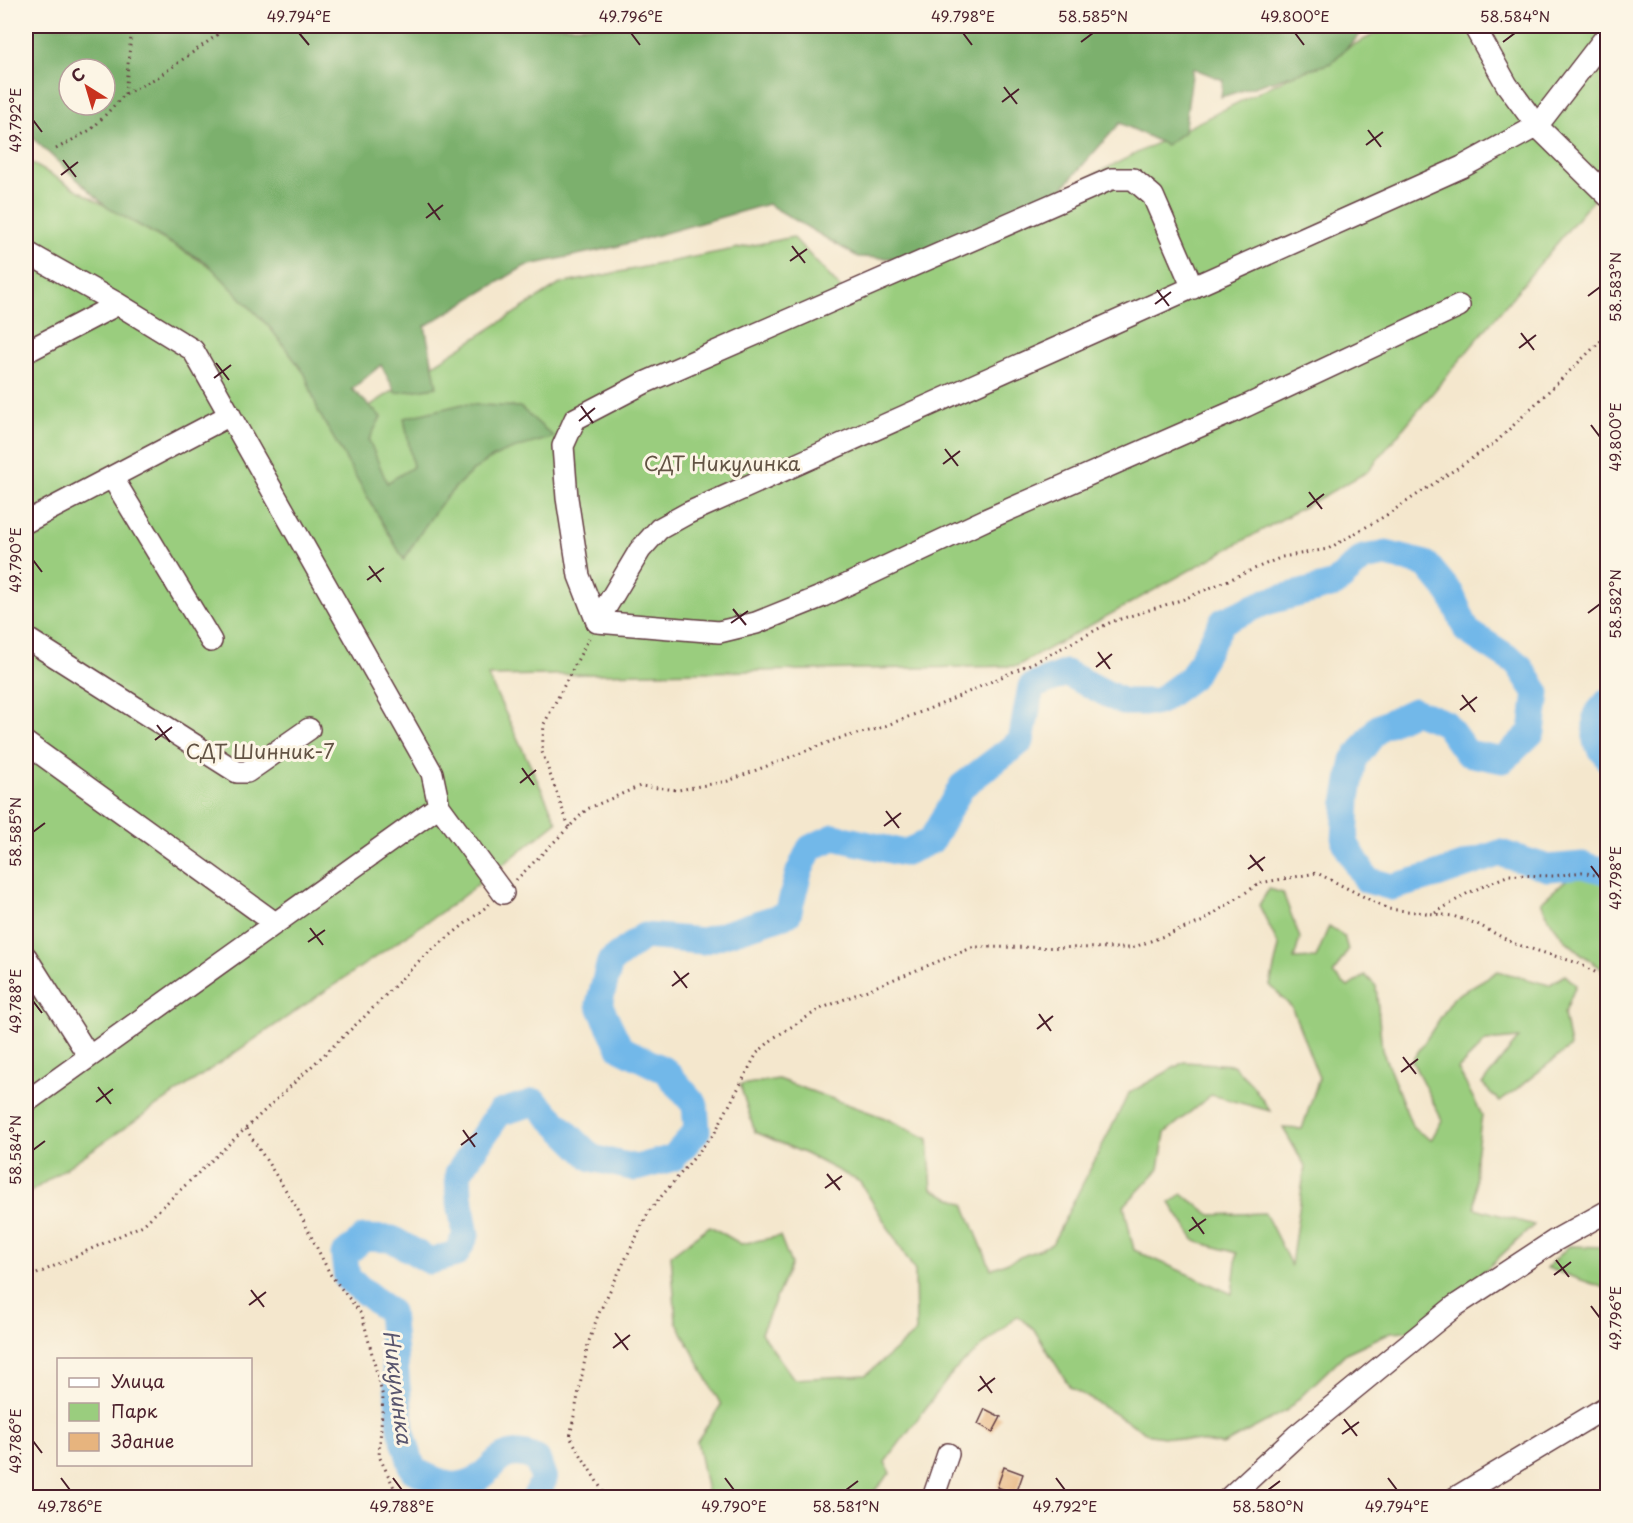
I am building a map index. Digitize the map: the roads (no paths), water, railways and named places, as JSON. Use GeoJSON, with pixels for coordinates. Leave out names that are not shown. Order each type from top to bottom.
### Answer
{"type":"FeatureCollection","features":[{"type":"Feature","properties":{"kind":"street"},"geometry":{"type":"LineString","coordinates":[[1474,26],[1507,85],[1537,126],[1608,196]]}},
{"type":"Feature","properties":{"kind":"street"},"geometry":{"type":"LineString","coordinates":[[597,622],[640,550],[659,529],[688,513],[1462,167],[1537,126],[1608,34]]}},
{"type":"Feature","properties":{"kind":"street"},"geometry":{"type":"LineString","coordinates":[[597,622],[579,576],[567,498],[564,446],[575,418],[644,383],[1111,179],[1133,179],[1153,196],[1193,288]]}},
{"type":"Feature","properties":{"kind":"street"},"geometry":{"type":"LineString","coordinates":[[26,252],[118,304],[193,351],[432,773],[439,806],[503,893]]}},
{"type":"Feature","properties":{"kind":"street"},"geometry":{"type":"LineString","coordinates":[[26,352],[118,304]]}},
{"type":"Feature","properties":{"kind":"street"},"geometry":{"type":"LineString","coordinates":[[597,622],[719,632],[756,623],[824,596],[1049,491],[1246,406],[1459,306]]}},
{"type":"Feature","properties":{"kind":"street"},"geometry":{"type":"LineString","coordinates":[[26,522],[230,416]]}},
{"type":"Feature","properties":{"kind":"street"},"geometry":{"type":"LineString","coordinates":[[112,477],[211,641]]}},
{"type":"Feature","properties":{"kind":"street"},"geometry":{"type":"LineString","coordinates":[[26,638],[237,772],[248,772],[309,729]]}},
{"type":"Feature","properties":{"kind":"street"},"geometry":{"type":"LineString","coordinates":[[26,743],[274,923]]}},
{"type":"Feature","properties":{"kind":"street"},"geometry":{"type":"LineString","coordinates":[[26,1102],[88,1055],[439,806]]}},
{"type":"Feature","properties":{"kind":"street"},"geometry":{"type":"LineString","coordinates":[[26,957],[88,1055]]}},
{"type":"Feature","properties":{"kind":"street"},"geometry":{"type":"LineString","coordinates":[[1229,1497],[1296,1436],[1455,1306],[1554,1241],[1608,1211]]}},
{"type":"Feature","properties":{"kind":"street"},"geometry":{"type":"LineString","coordinates":[[1455,1497],[1608,1406]]}},
{"type":"Feature","properties":{"kind":"street"},"geometry":{"type":"LineString","coordinates":[[933,1497],[948,1454]]}},
{"type":"Feature","properties":{"kind":"waterway","name":"Никулинка"},"geometry":{"type":"LineString","coordinates":[[535,1498],[544,1479],[537,1459],[522,1454],[503,1457],[471,1482],[458,1485],[442,1482],[413,1470],[401,1429],[390,1312],[347,1278],[344,1255],[364,1238],[392,1239],[430,1261],[456,1254],[466,1235],[459,1197],[458,1173],[499,1113],[535,1102],[592,1158],[636,1168],[673,1158],[697,1131],[695,1105],[666,1071],[620,1048],[599,1004],[610,962],[644,936],[703,941],[788,914],[799,872],[810,848],[834,837],[904,853],[931,841],[962,786],[1021,741],[1031,687],[1066,673],[1123,702],[1158,702],[1192,677],[1223,621],[1266,602],[1335,584],[1363,558],[1386,554],[1426,564],[1451,594],[1467,631],[1518,664],[1537,693],[1532,732],[1503,760],[1467,753],[1445,723],[1414,711],[1378,728],[1354,760],[1347,798],[1345,843],[1367,880],[1392,887],[1437,875],[1500,853],[1548,868],[1583,865],[1608,872]]}},
{"type":"Feature","properties":{"kind":"waterway","name":"Никулинка"},"geometry":{"type":"LineString","coordinates":[[1608,701],[1596,715],[1596,741],[1608,759]]}},
{"type":"Feature","properties":{"kind":"park label","name":"СДТ Никулинка"},"geometry":{"type":"Point","coordinates":[722,463]}},
{"type":"Feature","properties":{"kind":"park label","name":"СДТ Шинник-7"},"geometry":{"type":"Point","coordinates":[260,751]}}]}
